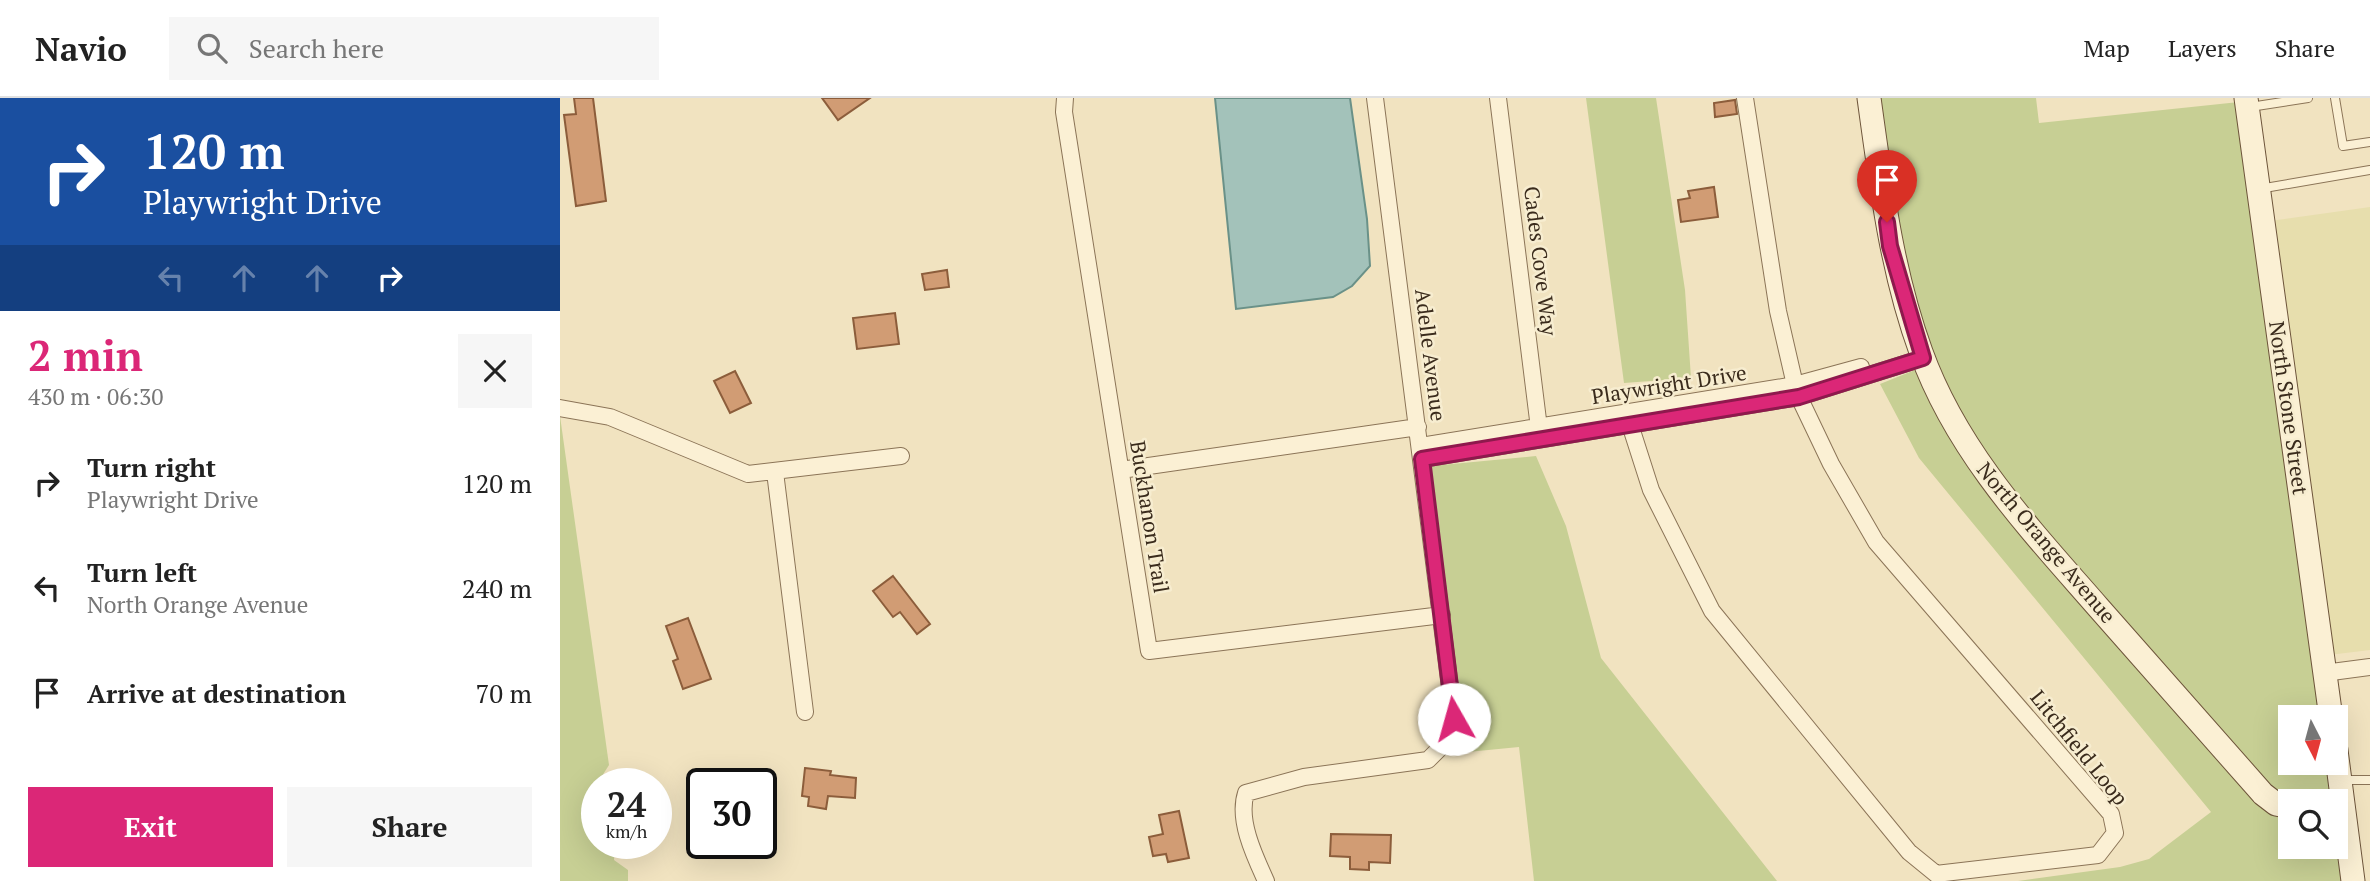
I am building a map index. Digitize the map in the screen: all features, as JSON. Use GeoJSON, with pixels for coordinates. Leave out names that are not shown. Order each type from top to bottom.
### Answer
{"type":"FeatureCollection","features":[{"type":"Feature","properties":{"kind":"street","name":"Buckhanon Trail"},"geometry":{"type":"LineString","coordinates":[[1065,98],[1064,112],[1149,651],[1442,615]]}},
{"type":"Feature","properties":{"kind":"street","name":"Adelle Avenue"},"geometry":{"type":"LineString","coordinates":[[1266,881],[1251,847],[1244,806],[1246,793],[1304,777],[1417,764],[1439,752],[1447,741],[1454,719],[1375,98]]}},
{"type":"Feature","properties":{"kind":"street","name":"Cades Cove Way"},"geometry":{"type":"LineString","coordinates":[[1498,98],[1539,428]]}},
{"type":"Feature","properties":{"kind":"street"},"geometry":{"type":"LineString","coordinates":[[1745,98],[1778,310],[1797,391]]}},
{"type":"Feature","properties":{"kind":"street","name":"North Orange Avenue"},"geometry":{"type":"LineString","coordinates":[[1869,98],[1890,246],[1922,355],[1941,400],[1974,458],[2029,529],[2263,794],[2278,804]]}},
{"type":"Feature","properties":{"kind":"street","name":"North Stone Street"},"geometry":{"type":"LineString","coordinates":[[2247,103],[2329,705]]}},
{"type":"Feature","properties":{"kind":"street","name":"Playwright Drive"},"geometry":{"type":"LineString","coordinates":[[1421,453],[1797,391],[1922,355]]}},
{"type":"Feature","properties":{"kind":"street","name":"Litchfield Loop"},"geometry":{"type":"LineString","coordinates":[[1627,419],[1651,491],[1712,611],[1909,852],[1936,874],[2098,855],[2115,833],[2111,814],[1876,542],[1831,464],[1797,391]]}},
{"type":"Feature","properties":{"kind":"street"},"geometry":{"type":"LineString","coordinates":[[560,408],[610,417],[748,474],[901,456]]}},
{"type":"Feature","properties":{"kind":"street","name":"Playwright Drive"},"geometry":{"type":"LineString","coordinates":[[1421,453],[1539,428],[1627,419]]}},
{"type":"Feature","properties":{"kind":"street"},"geometry":{"type":"LineString","coordinates":[[1121,470],[1418,427]]}},
{"type":"Feature","properties":{"kind":"street"},"geometry":{"type":"LineString","coordinates":[[775,472],[805,712]]}},
{"type":"Feature","properties":{"kind":"street"},"geometry":{"type":"LineString","coordinates":[[2324,673],[2370,667]]}},
{"type":"Feature","properties":{"kind":"street"},"geometry":{"type":"LineString","coordinates":[[2340,775],[2341,789]]}},
{"type":"Feature","properties":{"kind":"street"},"geometry":{"type":"LineString","coordinates":[[2348,853],[2353,881]]}},
{"type":"Feature","properties":{"kind":"lane"},"geometry":{"type":"LineString","coordinates":[[2247,103],[2308,98]]}},
{"type":"Feature","properties":{"kind":"lane"},"geometry":{"type":"LineString","coordinates":[[2335,98],[2343,146],[2370,142]]}},
{"type":"Feature","properties":{"kind":"lane"},"geometry":{"type":"LineString","coordinates":[[2259,189],[2370,170]]}},
{"type":"Feature","properties":{"kind":"lane"},"geometry":{"type":"LineString","coordinates":[[2341,780],[2370,780]]}},
{"type":"Feature","properties":{"kind":"shaded area"},"geometry":{"type":"Polygon","coordinates":[[[2370,207],[2370,650],[2329,655],[2270,221],[2370,207]]]}},
{"type":"Feature","properties":{"kind":"green space"},"geometry":{"type":"Polygon","coordinates":[[[1586,98],[1656,98],[1685,290],[1691,378],[1624,383],[1586,98]]]}},
{"type":"Feature","properties":{"kind":"green space"},"geometry":{"type":"Polygon","coordinates":[[[1877,98],[2036,98],[2039,123],[2239,102],[2321,705],[2278,705],[2278,775],[2333,775],[2335,789],[2278,789],[2278,796],[2035,524],[1980,453],[1930,356],[1898,245],[1877,98]]]}},
{"type":"Feature","properties":{"kind":"green space"},"geometry":{"type":"Polygon","coordinates":[[[1920,368],[1935,405],[2278,800],[2278,859],[2343,859],[2346,881],[2018,881],[2120,867],[2149,859],[2211,812],[1919,458],[1880,384],[1920,368]]]}},
{"type":"Feature","properties":{"kind":"green space"},"geometry":{"type":"Polygon","coordinates":[[[560,416],[609,765],[607,768],[581,768],[581,859],[614,859],[628,870],[628,881],[560,881],[560,416]]]}},
{"type":"Feature","properties":{"kind":"green space"},"geometry":{"type":"Polygon","coordinates":[[[1536,456],[1566,526],[1601,658],[1777,881],[1534,881],[1519,747],[1447,754],[1457,740],[1461,717],[1431,466],[1536,456]]]}},
{"type":"Feature","properties":{"kind":"water"},"geometry":{"type":"Polygon","coordinates":[[[1215,98],[1350,98],[1367,219],[1370,266],[1352,286],[1333,297],[1236,309],[1215,98]]]}},
{"type":"Feature","properties":{"kind":"building"},"geometry":{"type":"Polygon","coordinates":[[[574,98],[593,98],[606,201],[576,206],[564,115],[576,114],[574,98]]]}},
{"type":"Feature","properties":{"kind":"building"},"geometry":{"type":"Polygon","coordinates":[[[822,98],[870,98],[838,120],[822,98]]]}},
{"type":"Feature","properties":{"kind":"building"},"geometry":{"type":"Polygon","coordinates":[[[1735,100],[1737,114],[1715,117],[1714,103],[1735,100]]]}},
{"type":"Feature","properties":{"kind":"building"},"geometry":{"type":"Polygon","coordinates":[[[1714,187],[1718,217],[1681,222],[1678,200],[1690,198],[1688,191],[1714,187]]]}},
{"type":"Feature","properties":{"kind":"building"},"geometry":{"type":"Polygon","coordinates":[[[947,270],[949,287],[925,290],[922,274],[947,270]]]}},
{"type":"Feature","properties":{"kind":"building"},"geometry":{"type":"Polygon","coordinates":[[[895,313],[899,344],[857,349],[853,318],[895,313]]]}},
{"type":"Feature","properties":{"kind":"building"},"geometry":{"type":"Polygon","coordinates":[[[735,371],[751,403],[730,413],[714,381],[735,371]]]}},
{"type":"Feature","properties":{"kind":"building"},"geometry":{"type":"Polygon","coordinates":[[[893,576],[930,624],[917,634],[900,612],[893,617],[873,591],[893,576]]]}},
{"type":"Feature","properties":{"kind":"building"},"geometry":{"type":"Polygon","coordinates":[[[688,618],[711,679],[683,689],[673,661],[678,659],[666,626],[688,618]]]}},
{"type":"Feature","properties":{"kind":"building"},"geometry":{"type":"Polygon","coordinates":[[[805,768],[856,778],[855,798],[828,796],[826,809],[808,806],[809,797],[802,796],[805,768]]]}},
{"type":"Feature","properties":{"kind":"building"},"geometry":{"type":"Polygon","coordinates":[[[1179,811],[1189,858],[1168,862],[1166,854],[1153,856],[1149,837],[1163,834],[1159,815],[1179,811]]]}},
{"type":"Feature","properties":{"kind":"building"},"geometry":{"type":"Polygon","coordinates":[[[1331,834],[1391,835],[1390,863],[1369,862],[1369,870],[1350,869],[1350,857],[1330,856],[1331,834]]]}},
{"type":"Feature","properties":{"kind":"route"},"geometry":{"type":"LineString","coordinates":[[1454,719],[1422,459],[1799,397],[1923,358],[1890,246],[1887,222]]}}]}
